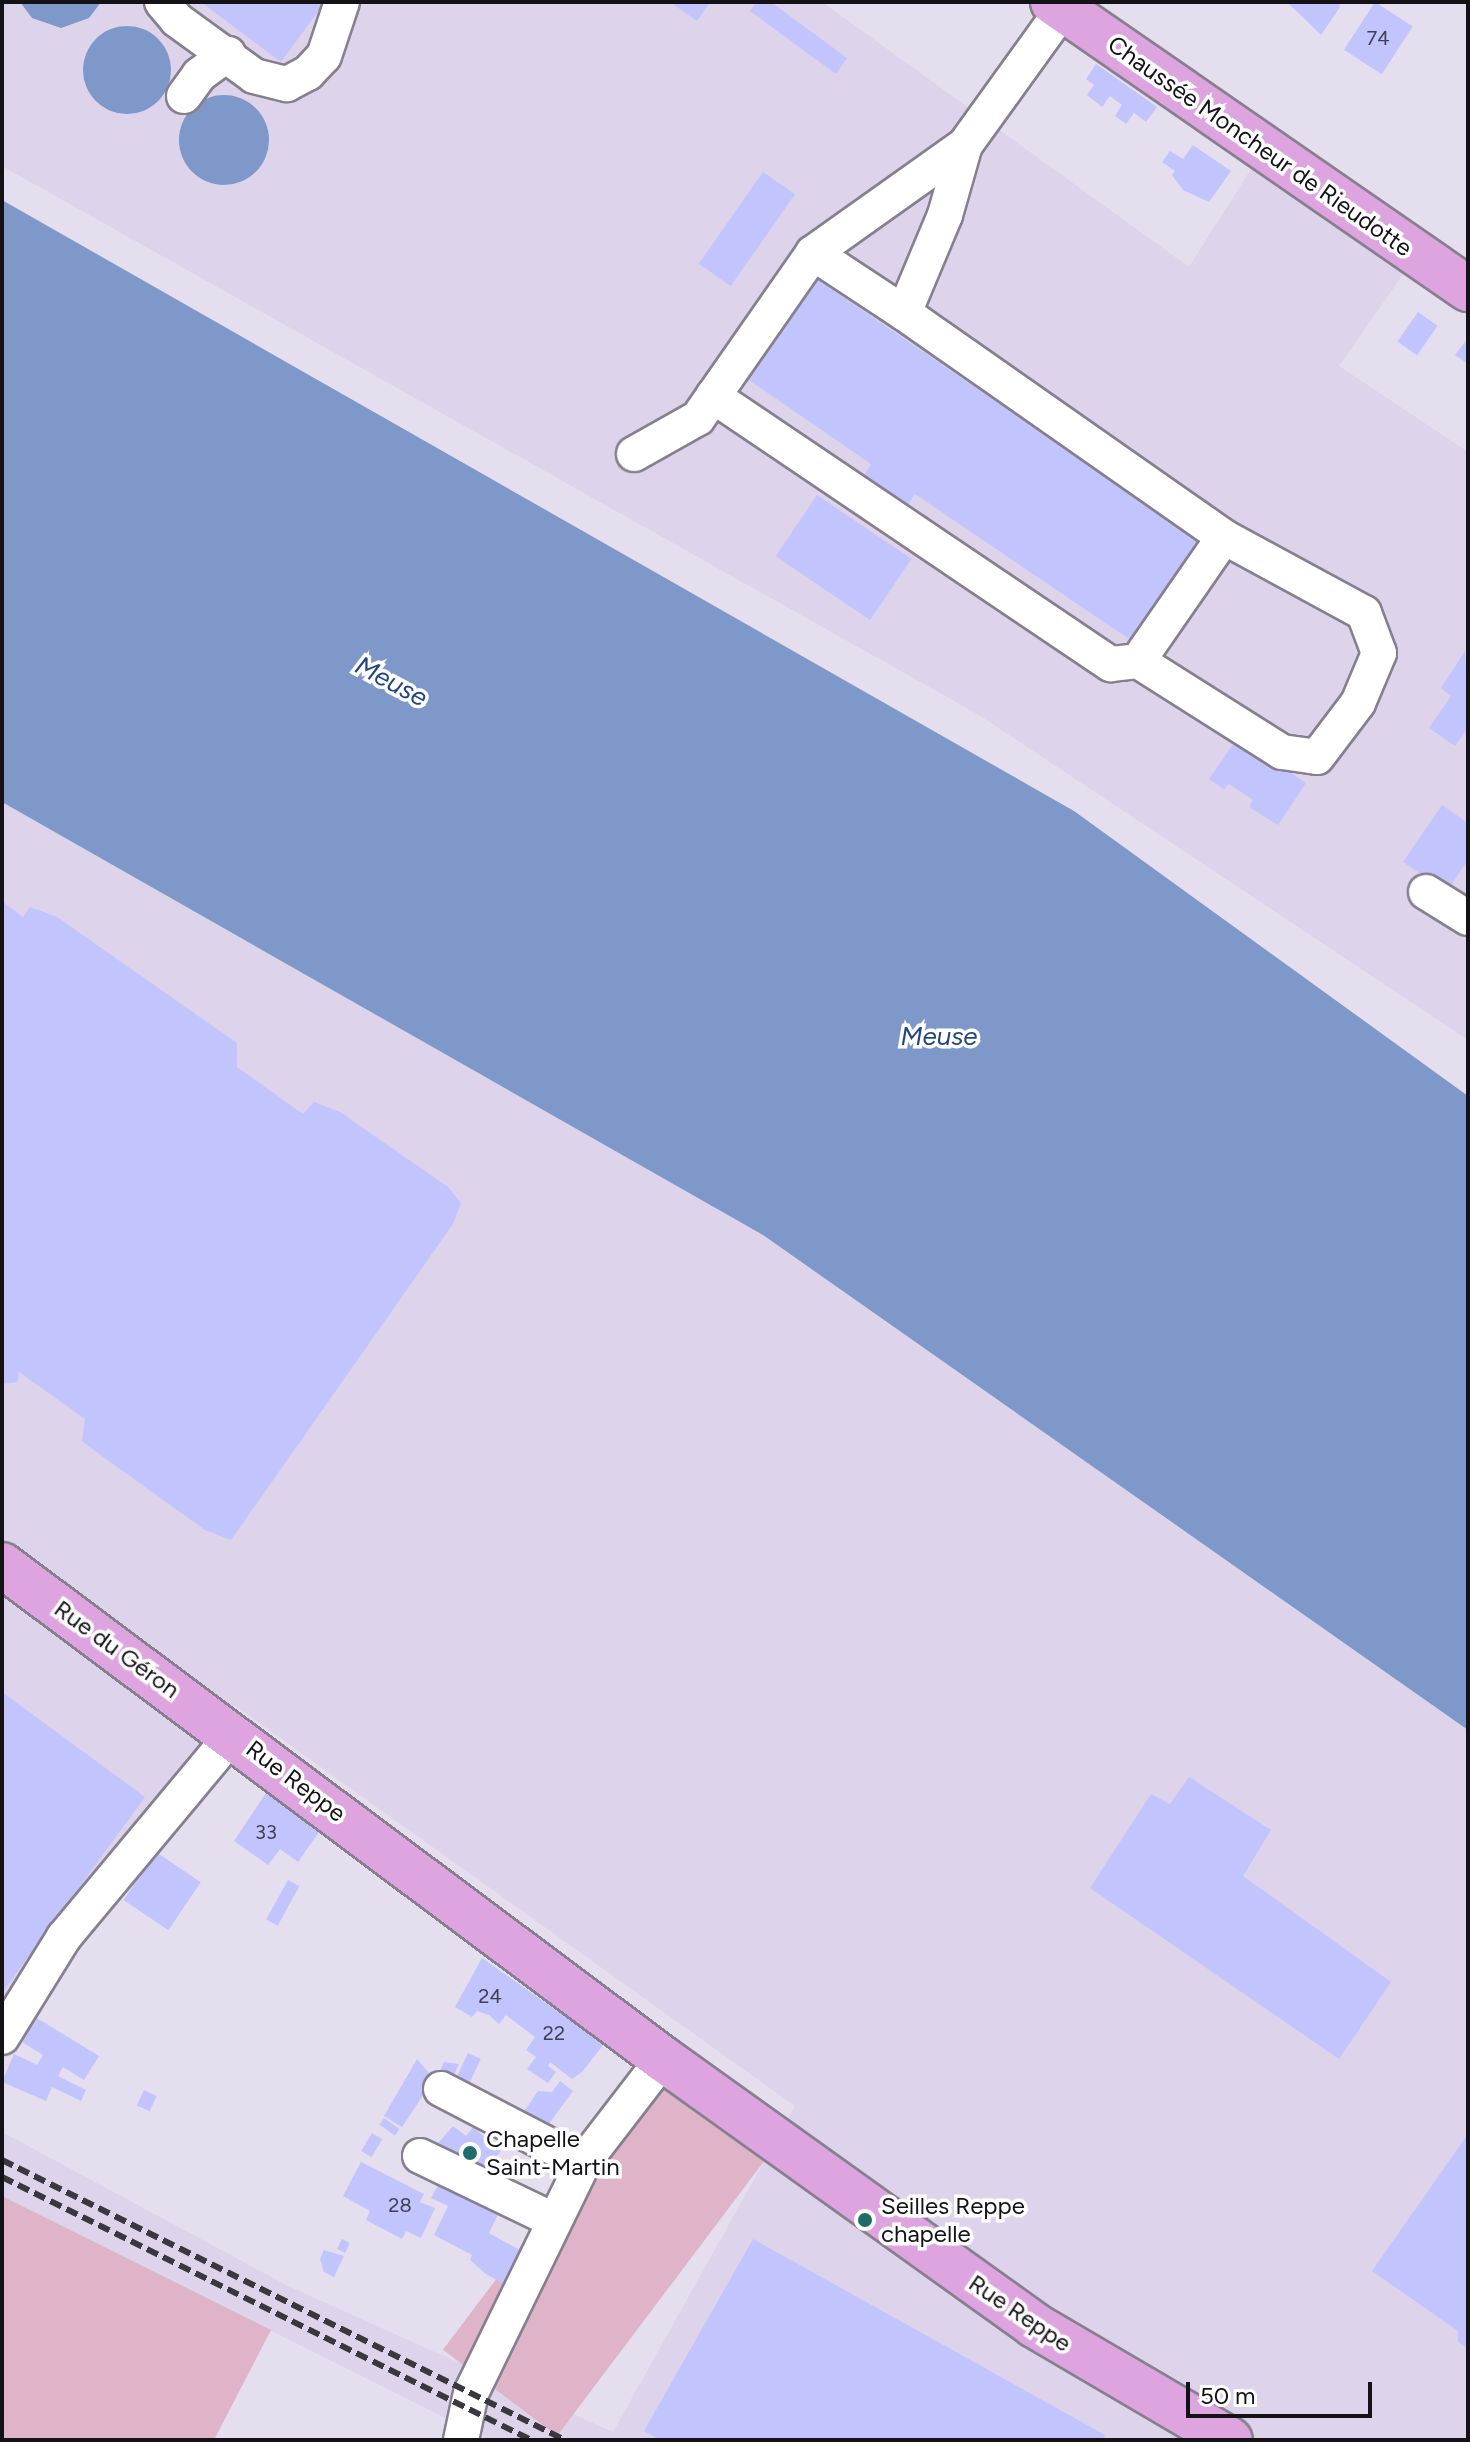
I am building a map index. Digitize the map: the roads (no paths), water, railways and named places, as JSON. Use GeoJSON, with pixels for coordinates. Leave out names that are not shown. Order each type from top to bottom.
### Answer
{"type":"FeatureCollection","features":[{"type":"Feature","properties":{"kind":"main road","name":"Chaussée Moncheur de Rieudotte"},"geometry":{"type":"LineString","coordinates":[[1058,6],[1468,289]]}},
{"type":"Feature","properties":{"kind":"main road","name":"Rue du Géron"},"geometry":{"type":"LineString","coordinates":[[2,1565],[233,1734]]}},
{"type":"Feature","properties":{"kind":"main road","name":"Rue Reppe"},"geometry":{"type":"LineString","coordinates":[[233,1734],[663,2059],[1034,2325],[1230,2440]]}},
{"type":"Feature","properties":{"kind":"street"},"geometry":{"type":"LineString","coordinates":[[162,2],[177,20],[228,54],[254,76],[287,84],[308,73],[324,56],[342,2]]}},
{"type":"Feature","properties":{"kind":"street"},"geometry":{"type":"LineString","coordinates":[[904,313],[945,215],[965,145],[1058,6]]}},
{"type":"Feature","properties":{"kind":"street"},"geometry":{"type":"LineString","coordinates":[[184,96],[199,75],[228,54]]}},
{"type":"Feature","properties":{"kind":"street"},"geometry":{"type":"LineString","coordinates":[[634,454],[698,418],[813,253],[965,145]]}},
{"type":"Feature","properties":{"kind":"street"},"geometry":{"type":"LineString","coordinates":[[713,396],[1111,664],[1138,661],[1282,752],[1317,757],[1358,703],[1379,653],[1364,613],[1224,537],[813,253]]}},
{"type":"Feature","properties":{"kind":"street"},"geometry":{"type":"LineString","coordinates":[[1138,661],[1224,537]]}},
{"type":"Feature","properties":{"kind":"street"},"geometry":{"type":"LineString","coordinates":[[1426,892],[1468,918]]}},
{"type":"Feature","properties":{"kind":"street","name":"Rue Reppe"},"geometry":{"type":"LineString","coordinates":[[2,2037],[64,1937],[233,1734]]}},
{"type":"Feature","properties":{"kind":"street"},"geometry":{"type":"LineString","coordinates":[[461,2440],[471,2393],[583,2163],[663,2059]]}},
{"type":"Feature","properties":{"kind":"street"},"geometry":{"type":"LineString","coordinates":[[441,2089],[583,2163]]}},
{"type":"Feature","properties":{"kind":"street"},"geometry":{"type":"LineString","coordinates":[[420,2156],[553,2220]]}},
{"type":"Feature","properties":{"kind":"water"},"geometry":{"type":"Polygon","coordinates":[[[20,2],[101,2],[89,18],[61,28],[32,18],[20,2]]]}},
{"type":"Feature","properties":{"kind":"water"},"geometry":{"type":"Polygon","coordinates":[[[118,26],[136,26],[152,33],[164,45],[171,61],[171,79],[164,95],[152,107],[136,114],[118,114],[102,107],[90,95],[83,79],[83,61],[90,45],[102,33],[118,26]]]}},
{"type":"Feature","properties":{"kind":"water"},"geometry":{"type":"Polygon","coordinates":[[[224,95],[249,103],[261,115],[269,140],[261,165],[249,177],[224,185],[199,177],[187,165],[179,140],[187,115],[199,103],[224,95]]]}},
{"type":"Feature","properties":{"kind":"water","name":"Meuse"},"geometry":{"type":"Polygon","coordinates":[[[2,200],[1074,811],[1468,1096],[1468,1730],[763,1235],[2,802],[2,200]]]}},
{"type":"Feature","properties":{"kind":"railway"},"geometry":{"type":"LineString","coordinates":[[2,2160],[565,2440]]}},
{"type":"Feature","properties":{"kind":"railway"},"geometry":{"type":"LineString","coordinates":[[2,2177],[531,2440]]}},
{"type":"Feature","properties":{"kind":"place","name":"Chapelle Saint-Martin"},"geometry":{"type":"Point","coordinates":[470,2153]}},
{"type":"Feature","properties":{"kind":"place","name":"Seilles Reppe chapelle"},"geometry":{"type":"Point","coordinates":[865,2220]}}]}
